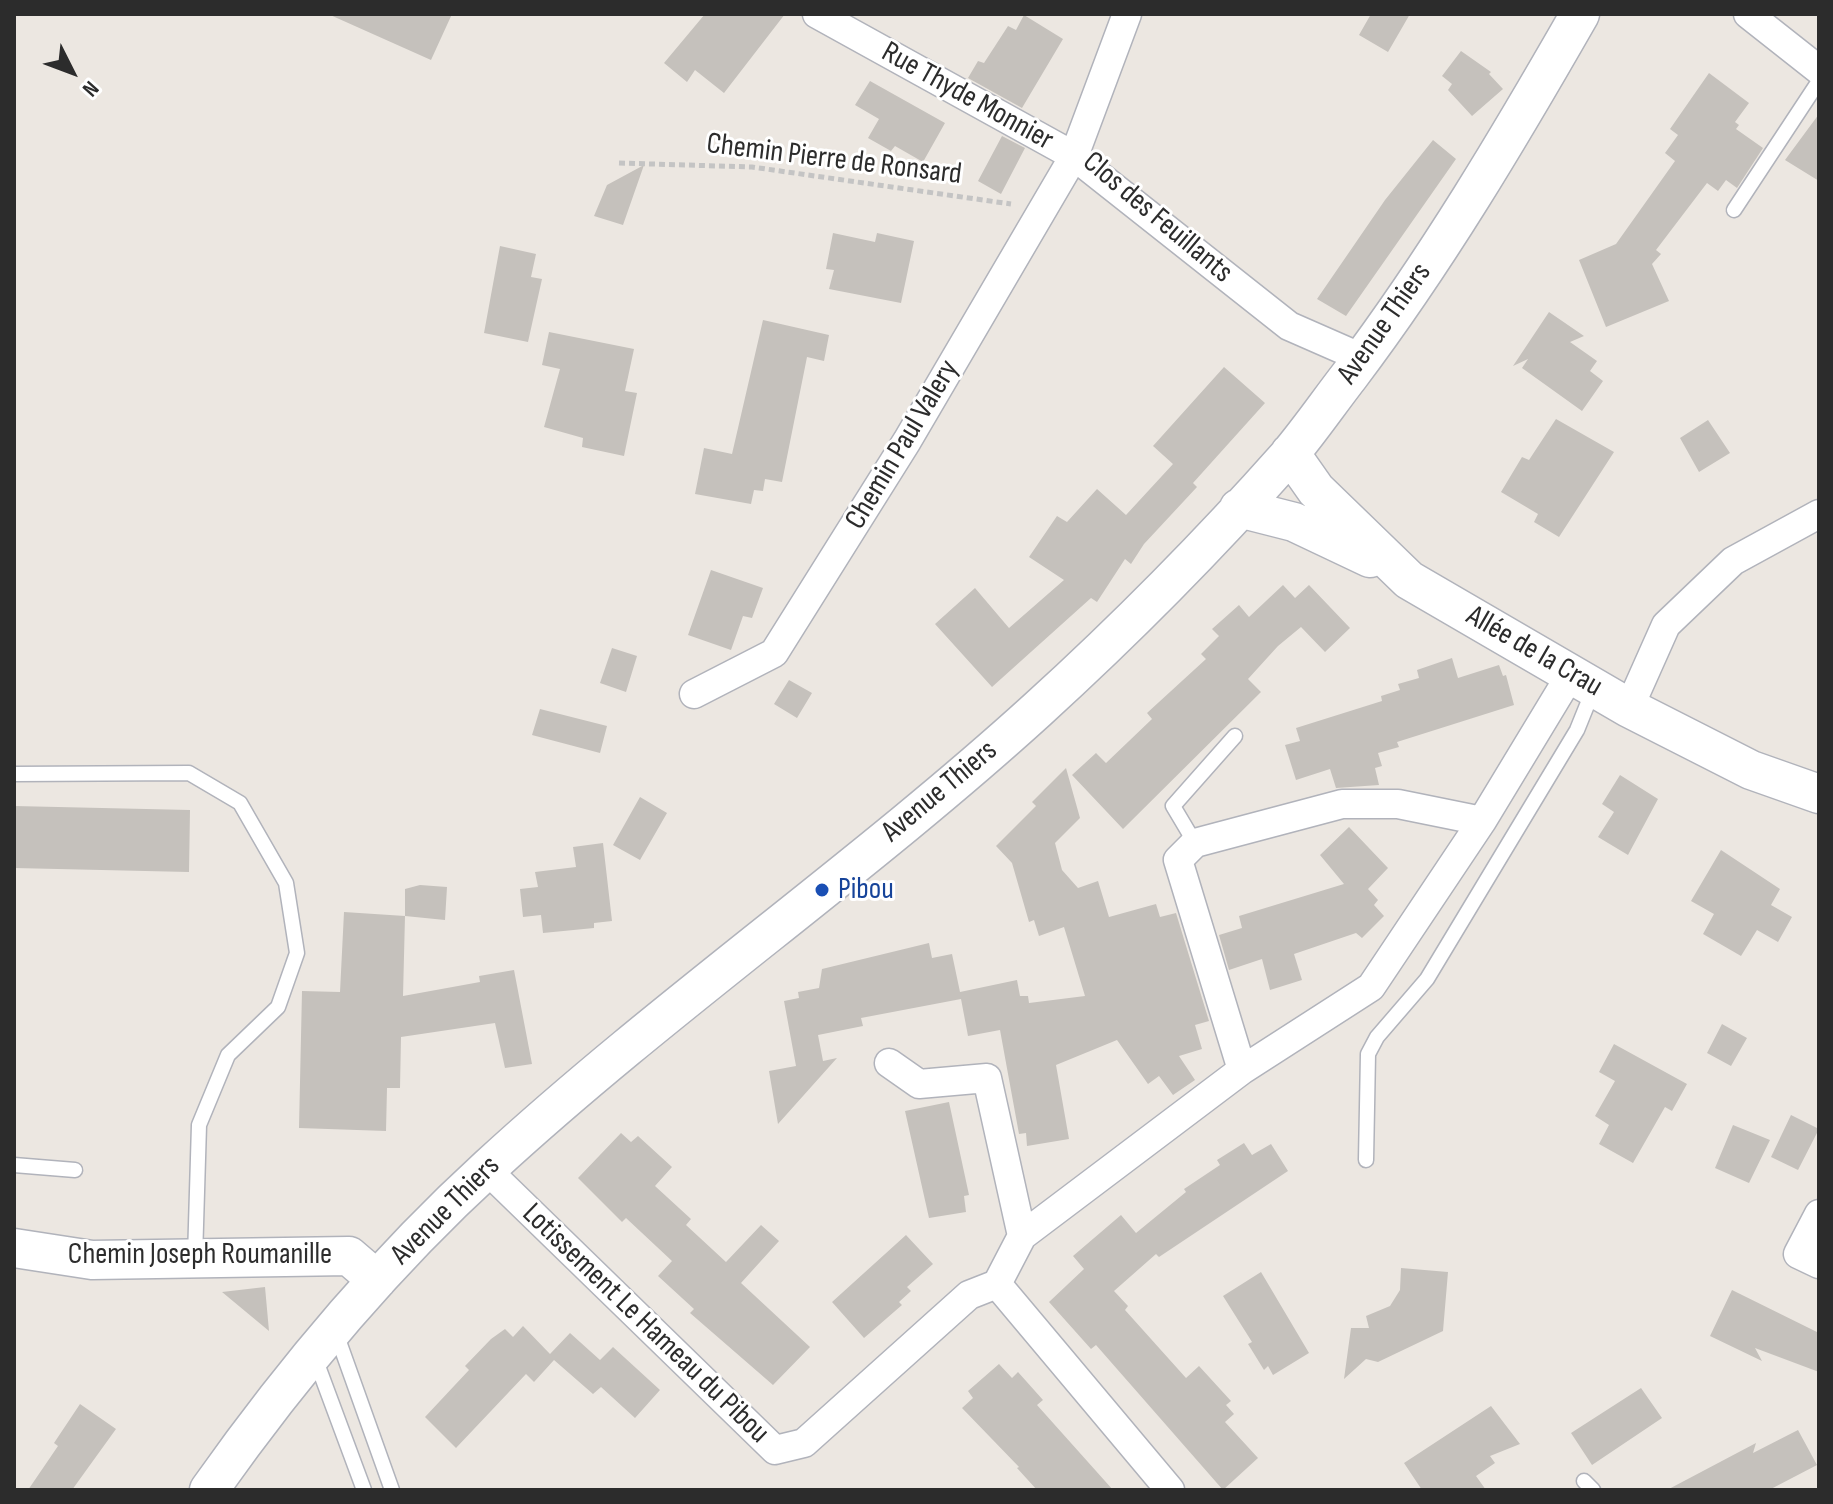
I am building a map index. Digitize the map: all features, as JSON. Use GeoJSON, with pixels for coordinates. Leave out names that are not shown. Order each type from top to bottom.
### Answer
{"type":"FeatureCollection","features":[{"type":"Feature","properties":{"kind":"main road","name":"Avenue Thiers"},"geometry":{"type":"LineString","coordinates":[[209,1490],[260,1418],[377,1280],[486,1169],[619,1054],[1036,711],[1175,577],[1290,453],[1391,322],[1519,121],[1580,14]]}},
{"type":"Feature","properties":{"kind":"main road","name":"Allée de la Crau"},"geometry":{"type":"LineString","coordinates":[[1290,453],[1316,490],[1396,570],[1629,708],[1751,770],[1819,794]]}},
{"type":"Feature","properties":{"kind":"main road"},"geometry":{"type":"LineString","coordinates":[[1239,508],[1294,522],[1396,570]]}},
{"type":"Feature","properties":{"kind":"main road"},"geometry":{"type":"LineString","coordinates":[[1751,770],[1819,823]]}},
{"type":"Feature","properties":{"kind":"main road","name":"Chemin Joseph Roumanille"},"geometry":{"type":"LineString","coordinates":[[14,1248],[92,1260],[349,1256],[377,1280]]}},
{"type":"Feature","properties":{"kind":"street","name":"Rue Thyde Monnier"},"geometry":{"type":"LineString","coordinates":[[817,14],[1074,156]]}},
{"type":"Feature","properties":{"kind":"street","name":"Clos des Feuillants"},"geometry":{"type":"LineString","coordinates":[[1127,14],[1074,156],[1289,326],[1362,358]]}},
{"type":"Feature","properties":{"kind":"street"},"geometry":{"type":"LineString","coordinates":[[1748,14],[1819,70]]}},
{"type":"Feature","properties":{"kind":"street","name":"Chemin Paul Valery"},"geometry":{"type":"LineString","coordinates":[[694,694],[774,653],[907,441],[1074,156]]}},
{"type":"Feature","properties":{"kind":"street"},"geometry":{"type":"LineString","coordinates":[[1629,708],[1666,625],[1733,561],[1819,514]]}},
{"type":"Feature","properties":{"kind":"street"},"geometry":{"type":"LineString","coordinates":[[1170,1490],[997,1284],[1022,1236],[1242,1070],[1371,987],[1482,821],[1583,680]]}},
{"type":"Feature","properties":{"kind":"street"},"geometry":{"type":"LineString","coordinates":[[1242,1070],[1178,860],[1195,843],[1342,804],[1398,804],[1482,821]]}},
{"type":"Feature","properties":{"kind":"street"},"geometry":{"type":"LineString","coordinates":[[889,1063],[919,1084],[987,1078],[1022,1236]]}},
{"type":"Feature","properties":{"kind":"street","name":"Lotissement Le Hameau du Pibou"},"geometry":{"type":"LineString","coordinates":[[486,1169],[775,1450],[804,1443],[969,1295],[997,1284]]}},
{"type":"Feature","properties":{"kind":"street"},"geometry":{"type":"LineString","coordinates":[[1819,1214],[1798,1254],[1819,1264]]}},
{"type":"Feature","properties":{"kind":"lane"},"geometry":{"type":"LineString","coordinates":[[1734,210],[1819,81]]}},
{"type":"Feature","properties":{"kind":"lane"},"geometry":{"type":"LineString","coordinates":[[1366,1160],[1368,1054],[1377,1037],[1427,979],[1577,730],[1583,680]]}},
{"type":"Feature","properties":{"kind":"lane"},"geometry":{"type":"LineString","coordinates":[[1195,843],[1173,806],[1235,736]]}},
{"type":"Feature","properties":{"kind":"lane"},"geometry":{"type":"LineString","coordinates":[[14,774],[189,773],[240,803],[286,883],[297,953],[278,1007],[228,1055],[199,1125],[195,1259]]}},
{"type":"Feature","properties":{"kind":"lane"},"geometry":{"type":"LineString","coordinates":[[14,1165],[75,1170]]}},
{"type":"Feature","properties":{"kind":"lane"},"geometry":{"type":"LineString","coordinates":[[324,1342],[364,1490]]}},
{"type":"Feature","properties":{"kind":"lane"},"geometry":{"type":"LineString","coordinates":[[324,1342],[392,1490]]}},
{"type":"Feature","properties":{"kind":"path","name":"Chemin Pierre de Ronsard"},"geometry":{"type":"LineString","coordinates":[[619,163],[752,167],[1044,208]]}},
{"type":"Feature","properties":{"kind":"building"},"geometry":{"type":"Polygon","coordinates":[[[328,14],[452,14],[431,60],[328,14]]]}},
{"type":"Feature","properties":{"kind":"building"},"geometry":{"type":"Polygon","coordinates":[[[705,14],[785,14],[724,93],[695,70],[687,82],[664,63],[705,14]]]}},
{"type":"Feature","properties":{"kind":"building"},"geometry":{"type":"Polygon","coordinates":[[[1371,14],[1410,14],[1388,52],[1359,35],[1371,14]]]}},
{"type":"Feature","properties":{"kind":"building"},"geometry":{"type":"Polygon","coordinates":[[[1024,15],[1063,39],[1022,108],[968,78],[978,61],[984,63],[1008,26],[1016,30],[1024,15]]]}},
{"type":"Feature","properties":{"kind":"building"},"geometry":{"type":"Polygon","coordinates":[[[1461,51],[1491,72],[1489,74],[1503,89],[1472,116],[1448,90],[1452,84],[1442,76],[1461,51]]]}},
{"type":"Feature","properties":{"kind":"building"},"geometry":{"type":"Polygon","coordinates":[[[1709,73],[1749,103],[1735,122],[1739,125],[1736,129],[1763,148],[1737,188],[1726,180],[1718,191],[1707,183],[1656,250],[1661,254],[1652,264],[1669,301],[1606,327],[1579,260],[1616,244],[1675,161],[1665,153],[1678,135],[1670,129],[1709,73]]]}},
{"type":"Feature","properties":{"kind":"building"},"geometry":{"type":"Polygon","coordinates":[[[870,81],[945,123],[923,162],[895,146],[891,151],[868,138],[879,119],[855,105],[870,81]]]}},
{"type":"Feature","properties":{"kind":"building"},"geometry":{"type":"Polygon","coordinates":[[[1819,114],[1819,181],[1785,160],[1819,114]]]}},
{"type":"Feature","properties":{"kind":"building"},"geometry":{"type":"Polygon","coordinates":[[[1002,136],[1025,148],[1001,194],[978,181],[1002,136]]]}},
{"type":"Feature","properties":{"kind":"building"},"geometry":{"type":"Polygon","coordinates":[[[1433,140],[1456,159],[1346,316],[1317,299],[1385,200],[1433,140]]]}},
{"type":"Feature","properties":{"kind":"building"},"geometry":{"type":"Polygon","coordinates":[[[644,165],[623,225],[594,216],[607,185],[644,165]]]}},
{"type":"Feature","properties":{"kind":"building"},"geometry":{"type":"Polygon","coordinates":[[[833,233],[875,242],[877,233],[914,241],[901,303],[829,289],[834,270],[826,269],[833,233]]]}},
{"type":"Feature","properties":{"kind":"building"},"geometry":{"type":"Polygon","coordinates":[[[500,246],[536,254],[531,277],[542,279],[528,342],[484,333],[500,246]]]}},
{"type":"Feature","properties":{"kind":"building"},"geometry":{"type":"Polygon","coordinates":[[[1549,312],[1584,336],[1570,342],[1597,361],[1590,371],[1603,381],[1582,411],[1522,368],[1528,359],[1513,366],[1549,312]]]}},
{"type":"Feature","properties":{"kind":"building"},"geometry":{"type":"Polygon","coordinates":[[[763,320],[829,335],[824,361],[807,357],[782,482],[765,479],[763,491],[754,490],[751,504],[695,494],[704,448],[732,454],[763,320]]]}},
{"type":"Feature","properties":{"kind":"building"},"geometry":{"type":"Polygon","coordinates":[[[549,332],[634,349],[625,391],[637,393],[624,456],[582,447],[583,438],[544,427],[560,369],[542,365],[549,332]]]}},
{"type":"Feature","properties":{"kind":"building"},"geometry":{"type":"Polygon","coordinates":[[[1224,367],[1265,403],[1193,483],[1197,487],[1144,544],[1131,564],[1125,559],[1097,602],[1091,598],[992,687],[935,624],[975,588],[1009,628],[1064,580],[1029,557],[1057,516],[1067,522],[1097,489],[1126,515],[1173,464],[1153,446],[1224,367]]]}},
{"type":"Feature","properties":{"kind":"building"},"geometry":{"type":"Polygon","coordinates":[[[1556,419],[1614,452],[1559,537],[1534,522],[1538,514],[1501,492],[1522,457],[1529,460],[1556,419]]]}},
{"type":"Feature","properties":{"kind":"building"},"geometry":{"type":"Polygon","coordinates":[[[1708,420],[1730,453],[1699,472],[1680,438],[1708,420]]]}},
{"type":"Feature","properties":{"kind":"building"},"geometry":{"type":"Polygon","coordinates":[[[711,570],[763,588],[752,618],[743,616],[731,650],[688,635],[711,570]]]}},
{"type":"Feature","properties":{"kind":"building"},"geometry":{"type":"Polygon","coordinates":[[[1283,585],[1295,598],[1309,585],[1350,628],[1325,652],[1301,627],[1278,646],[1248,679],[1261,692],[1123,829],[1072,775],[1096,753],[1106,763],[1152,719],[1147,713],[1206,659],[1201,654],[1219,636],[1212,629],[1239,605],[1249,617],[1283,585]]]}},
{"type":"Feature","properties":{"kind":"building"},"geometry":{"type":"Polygon","coordinates":[[[612,648],[637,656],[626,692],[600,683],[612,648]]]}},
{"type":"Feature","properties":{"kind":"building"},"geometry":{"type":"Polygon","coordinates":[[[1452,658],[1458,678],[1499,665],[1503,676],[1506,675],[1514,705],[1397,742],[1399,747],[1378,753],[1382,766],[1375,768],[1379,785],[1336,788],[1330,769],[1296,780],[1285,745],[1300,741],[1296,728],[1382,701],[1381,696],[1400,690],[1398,684],[1419,678],[1417,670],[1452,658]]]}},
{"type":"Feature","properties":{"kind":"building"},"geometry":{"type":"Polygon","coordinates":[[[789,680],[812,693],[797,718],[774,704],[789,680]]]}},
{"type":"Feature","properties":{"kind":"building"},"geometry":{"type":"Polygon","coordinates":[[[540,709],[607,726],[600,753],[532,735],[540,709]]]}},
{"type":"Feature","properties":{"kind":"building"},"geometry":{"type":"Polygon","coordinates":[[[1066,768],[1080,818],[1055,843],[1062,870],[1078,888],[1098,881],[1109,917],[1156,904],[1160,917],[1176,913],[1209,1021],[1195,1025],[1202,1049],[1179,1056],[1195,1080],[1173,1095],[1159,1076],[1148,1084],[1117,1040],[1056,1065],[1069,1139],[1027,1146],[1026,1133],[1019,1134],[1000,1030],[968,1036],[961,999],[861,1018],[863,1026],[818,1035],[823,1061],[837,1058],[778,1124],[769,1071],[796,1066],[784,1001],[799,998],[798,992],[819,988],[822,969],[929,943],[932,958],[952,954],[960,992],[1017,980],[1020,996],[1028,996],[1029,1003],[1085,996],[1064,927],[1039,936],[1034,920],[1029,922],[1012,863],[996,846],[1036,806],[1032,802],[1066,768]]]}},
{"type":"Feature","properties":{"kind":"building"},"geometry":{"type":"Polygon","coordinates":[[[1620,775],[1658,799],[1628,855],[1598,837],[1614,812],[1602,804],[1620,775]]]}},
{"type":"Feature","properties":{"kind":"building"},"geometry":{"type":"Polygon","coordinates":[[[640,797],[667,813],[640,860],[613,845],[640,797]]]}},
{"type":"Feature","properties":{"kind":"building"},"geometry":{"type":"Polygon","coordinates":[[[14,806],[190,810],[189,872],[14,868],[14,806]]]}},
{"type":"Feature","properties":{"kind":"building"},"geometry":{"type":"Polygon","coordinates":[[[1349,827],[1388,868],[1368,889],[1378,900],[1374,905],[1384,916],[1362,938],[1356,933],[1294,954],[1302,980],[1270,990],[1262,959],[1229,970],[1219,935],[1242,928],[1239,916],[1344,884],[1320,855],[1349,827]]]}},
{"type":"Feature","properties":{"kind":"building"},"geometry":{"type":"Polygon","coordinates":[[[603,843],[612,921],[594,923],[594,928],[543,933],[541,915],[523,917],[520,889],[538,887],[535,872],[576,867],[573,847],[603,843]]]}},
{"type":"Feature","properties":{"kind":"building"},"geometry":{"type":"Polygon","coordinates":[[[1721,850],[1780,889],[1771,905],[1792,917],[1778,942],[1757,930],[1741,956],[1703,934],[1714,914],[1691,901],[1721,850]]]}},
{"type":"Feature","properties":{"kind":"building"},"geometry":{"type":"Polygon","coordinates":[[[420,885],[447,887],[445,920],[405,916],[405,889],[420,885]]]}},
{"type":"Feature","properties":{"kind":"building"},"geometry":{"type":"Polygon","coordinates":[[[344,912],[405,916],[403,996],[480,982],[479,976],[514,970],[532,1064],[505,1068],[495,1023],[401,1037],[400,1088],[387,1088],[386,1131],[299,1128],[302,991],[340,992],[344,912]]]}},
{"type":"Feature","properties":{"kind":"building"},"geometry":{"type":"Polygon","coordinates":[[[1722,1024],[1747,1038],[1731,1066],[1707,1053],[1722,1024]]]}},
{"type":"Feature","properties":{"kind":"building"},"geometry":{"type":"Polygon","coordinates":[[[1614,1044],[1687,1084],[1672,1111],[1665,1107],[1633,1163],[1599,1144],[1609,1125],[1595,1116],[1615,1081],[1599,1072],[1614,1044]]]}},
{"type":"Feature","properties":{"kind":"building"},"geometry":{"type":"Polygon","coordinates":[[[949,1102],[969,1195],[964,1196],[966,1212],[929,1218],[905,1111],[949,1102]]]}},
{"type":"Feature","properties":{"kind":"building"},"geometry":{"type":"Polygon","coordinates":[[[1791,1115],[1819,1129],[1798,1170],[1771,1157],[1791,1115]]]}},
{"type":"Feature","properties":{"kind":"building"},"geometry":{"type":"Polygon","coordinates":[[[1733,1125],[1770,1140],[1749,1183],[1715,1168],[1733,1125]]]}},
{"type":"Feature","properties":{"kind":"building"},"geometry":{"type":"Polygon","coordinates":[[[621,1133],[631,1142],[638,1136],[672,1167],[655,1186],[691,1219],[686,1225],[726,1262],[761,1225],[779,1241],[741,1283],[810,1347],[773,1385],[690,1313],[694,1309],[658,1276],[672,1261],[626,1218],[622,1222],[578,1178],[621,1133]]]}},
{"type":"Feature","properties":{"kind":"building"},"geometry":{"type":"Polygon","coordinates":[[[1244,1143],[1252,1155],[1271,1144],[1288,1171],[1159,1257],[1156,1254],[1114,1291],[1128,1306],[1125,1310],[1186,1378],[1199,1366],[1231,1401],[1226,1405],[1234,1414],[1225,1422],[1258,1458],[1223,1490],[1096,1345],[1091,1349],[1049,1302],[1084,1269],[1073,1256],[1121,1215],[1136,1233],[1186,1192],[1184,1189],[1220,1165],[1217,1160],[1244,1143]]]}},
{"type":"Feature","properties":{"kind":"building"},"geometry":{"type":"Polygon","coordinates":[[[906,1235],[933,1264],[907,1287],[911,1291],[899,1302],[902,1305],[864,1338],[832,1302],[906,1235]]]}},
{"type":"Feature","properties":{"kind":"building"},"geometry":{"type":"Polygon","coordinates":[[[1401,1268],[1448,1272],[1443,1331],[1378,1362],[1366,1359],[1344,1379],[1351,1328],[1369,1328],[1366,1316],[1390,1306],[1400,1290],[1401,1268]]]}},
{"type":"Feature","properties":{"kind":"building"},"geometry":{"type":"Polygon","coordinates":[[[1261,1272],[1309,1353],[1273,1375],[1268,1366],[1264,1370],[1248,1344],[1252,1342],[1223,1296],[1261,1272]]]}},
{"type":"Feature","properties":{"kind":"building"},"geometry":{"type":"Polygon","coordinates":[[[265,1287],[269,1331],[222,1292],[265,1287]]]}},
{"type":"Feature","properties":{"kind":"building"},"geometry":{"type":"Polygon","coordinates":[[[1732,1290],[1819,1333],[1819,1372],[1755,1348],[1762,1361],[1710,1336],[1732,1290]]]}},
{"type":"Feature","properties":{"kind":"building"},"geometry":{"type":"Polygon","coordinates":[[[523,1326],[550,1354],[570,1333],[600,1360],[613,1347],[660,1390],[635,1418],[601,1387],[593,1394],[554,1360],[534,1382],[526,1374],[456,1448],[425,1417],[469,1370],[465,1366],[491,1339],[505,1329],[513,1337],[523,1326]]]}},
{"type":"Feature","properties":{"kind":"building"},"geometry":{"type":"Polygon","coordinates":[[[999,1364],[1012,1378],[1018,1372],[1043,1400],[1037,1405],[1113,1490],[1037,1490],[962,1408],[973,1398],[968,1391],[999,1364]]]}},
{"type":"Feature","properties":{"kind":"building"},"geometry":{"type":"Polygon","coordinates":[[[1641,1388],[1662,1418],[1592,1465],[1571,1433],[1641,1388]]]}},
{"type":"Feature","properties":{"kind":"building"},"geometry":{"type":"Polygon","coordinates":[[[80,1404],[116,1429],[72,1490],[28,1490],[58,1446],[54,1443],[80,1404]]]}},
{"type":"Feature","properties":{"kind":"building"},"geometry":{"type":"Polygon","coordinates":[[[1491,1406],[1520,1444],[1490,1456],[1495,1463],[1476,1476],[1486,1490],[1422,1490],[1404,1463],[1491,1406]]]}},
{"type":"Feature","properties":{"kind":"building"},"geometry":{"type":"Polygon","coordinates":[[[1798,1430],[1817,1465],[1769,1490],[1667,1490],[1756,1443],[1753,1453],[1798,1430]]]}},
{"type":"Feature","properties":{"kind":"place","name":"Pibou"},"geometry":{"type":"Point","coordinates":[822,890]}}]}
